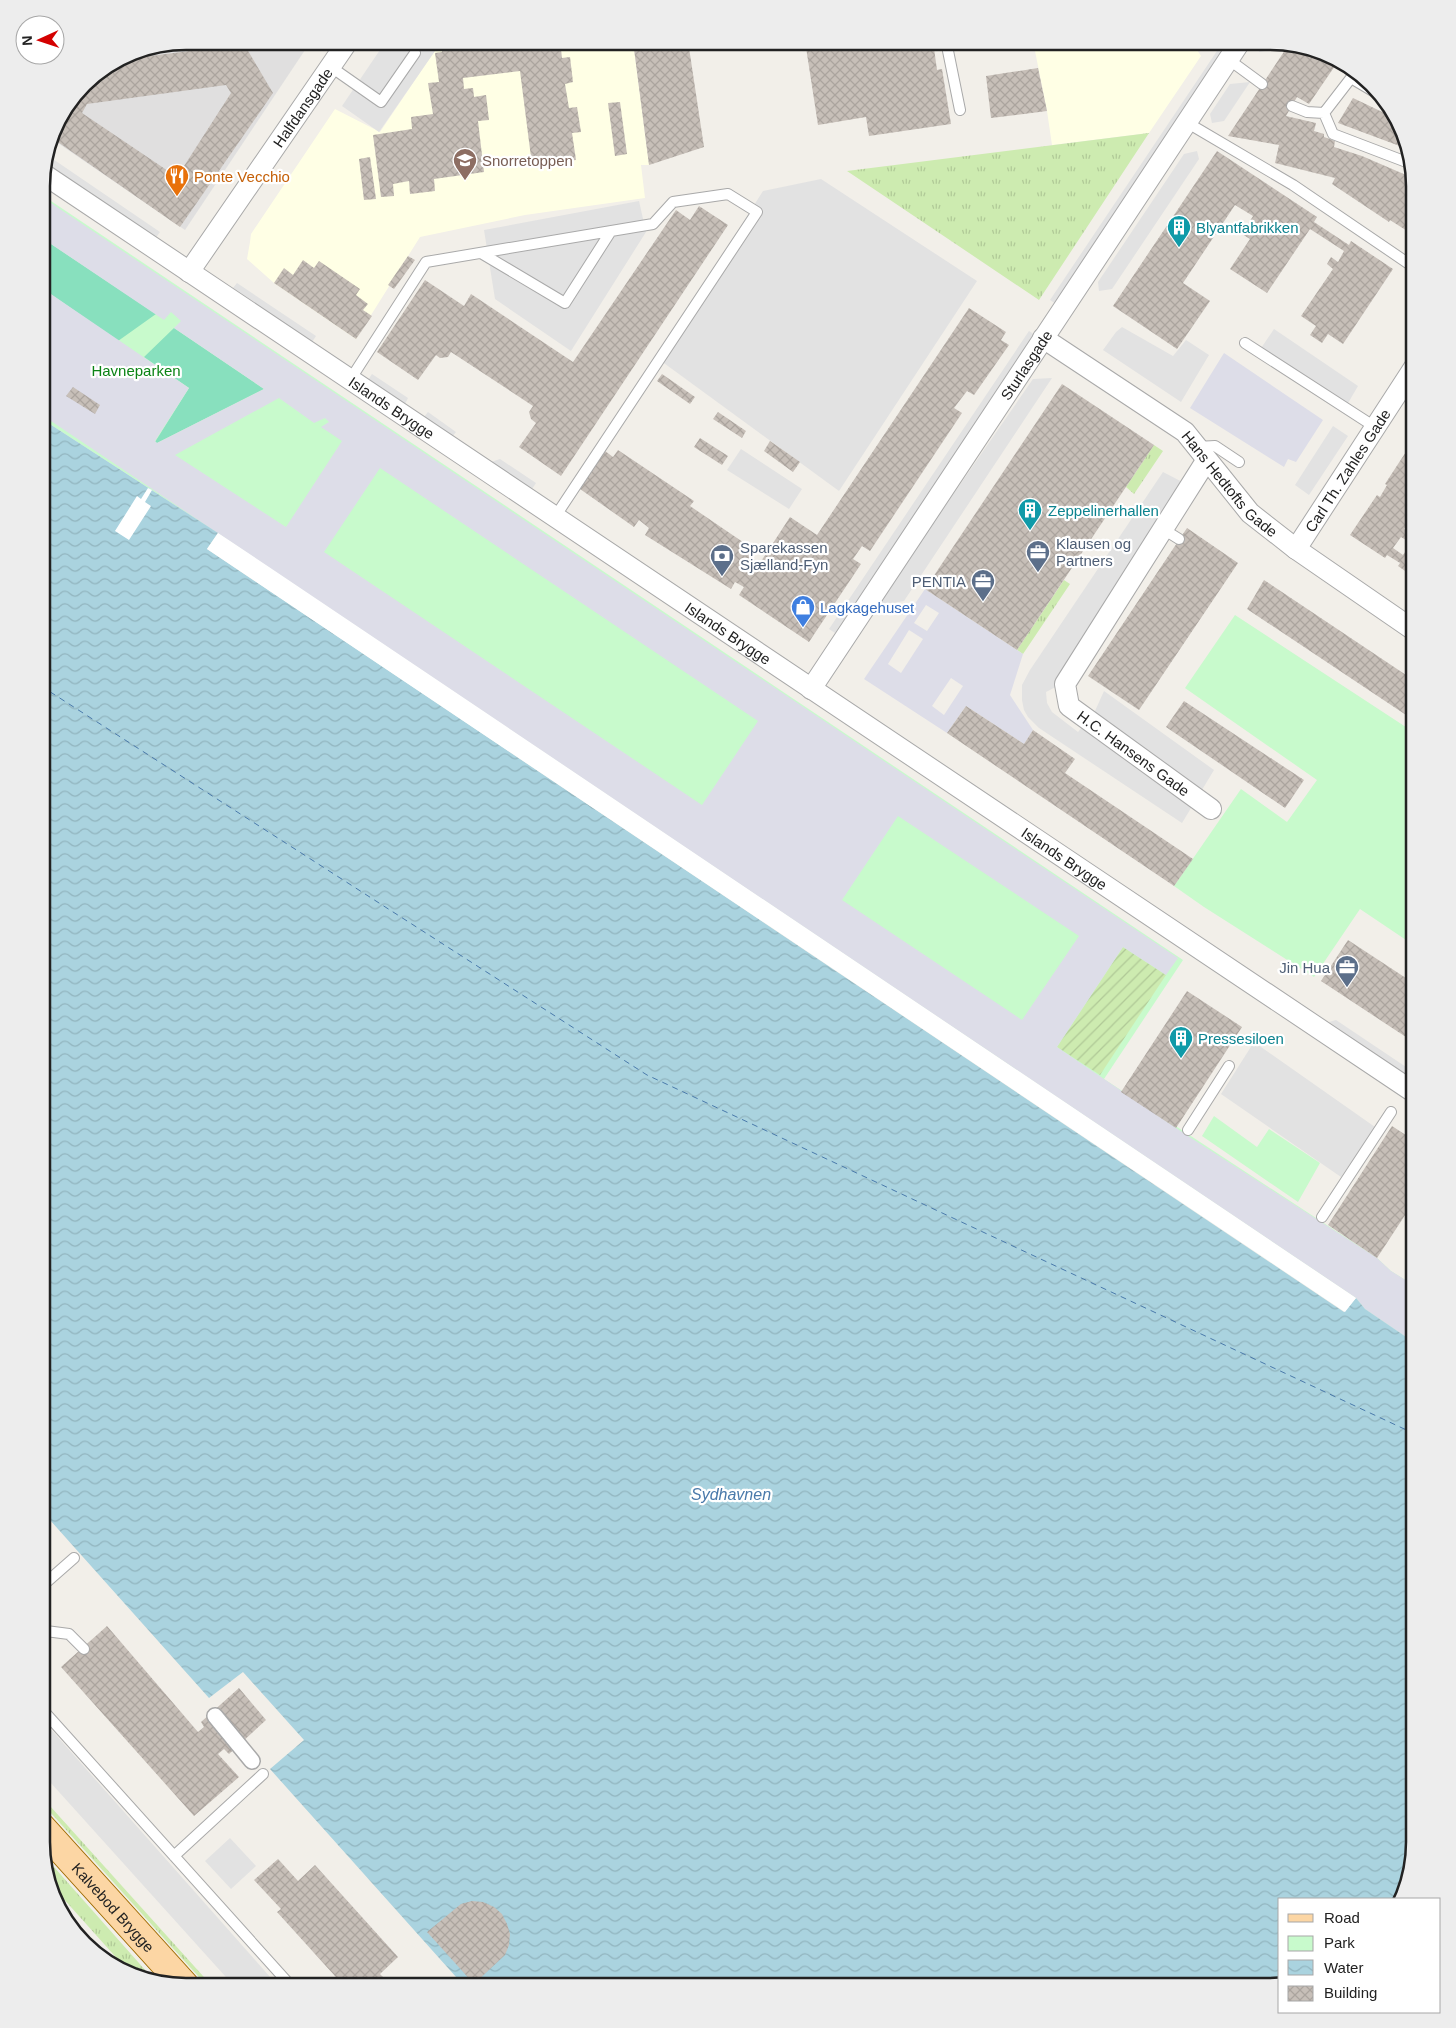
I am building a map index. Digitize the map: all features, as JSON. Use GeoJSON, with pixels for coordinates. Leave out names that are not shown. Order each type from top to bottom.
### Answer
{"type":"FeatureCollection","features":[{"type":"Feature","properties":{"kind":"main road","name":"Kalvebod Brygge"},"geometry":{"type":"LineString","coordinates":[[50,1837],[178,1978]]}},
{"type":"Feature","properties":{"kind":"street","name":"Halfdansgade"},"geometry":{"type":"LineString","coordinates":[[190,272],[342,50]]}},
{"type":"Feature","properties":{"kind":"street","name":"Sturlasgade"},"geometry":{"type":"LineString","coordinates":[[811,689],[1234,50]]}},
{"type":"Feature","properties":{"kind":"street","name":"Islands Brygge"},"geometry":{"type":"LineString","coordinates":[[50,178],[1406,1087]]}},
{"type":"Feature","properties":{"kind":"street","name":"Hans Hedtofts Gade"},"geometry":{"type":"LineString","coordinates":[[1043,338],[1185,432],[1250,513],[1296,549],[1406,625]]}},
{"type":"Feature","properties":{"kind":"street","name":"Carl Th. Zahles Gade"},"geometry":{"type":"LineString","coordinates":[[1296,549],[1406,380]]}},
{"type":"Feature","properties":{"kind":"street","name":"H.C. Hansens Gade"},"geometry":{"type":"LineString","coordinates":[[1201,454],[1171,534],[1065,684],[1069,706],[1211,809]]}},
{"type":"Feature","properties":{"kind":"street"},"geometry":{"type":"LineString","coordinates":[[215,1716],[252,1761]]}},
{"type":"Feature","properties":{"kind":"lane"},"geometry":{"type":"LineString","coordinates":[[948,50],[960,110]]}},
{"type":"Feature","properties":{"kind":"lane"},"geometry":{"type":"LineString","coordinates":[[331,67],[381,102],[415,53]]}},
{"type":"Feature","properties":{"kind":"lane"},"geometry":{"type":"LineString","coordinates":[[1228,59],[1262,84]]}},
{"type":"Feature","properties":{"kind":"lane"},"geometry":{"type":"LineString","coordinates":[[1324,114],[1351,78],[1357,81]]}},
{"type":"Feature","properties":{"kind":"lane"},"geometry":{"type":"LineString","coordinates":[[1292,106],[1307,112],[1324,114]]}},
{"type":"Feature","properties":{"kind":"lane"},"geometry":{"type":"LineString","coordinates":[[1324,114],[1333,134],[1403,161]]}},
{"type":"Feature","properties":{"kind":"lane"},"geometry":{"type":"LineString","coordinates":[[1186,122],[1293,185],[1406,262]]}},
{"type":"Feature","properties":{"kind":"lane"},"geometry":{"type":"LineString","coordinates":[[350,380],[426,262],[653,224],[673,202],[728,194],[757,212],[555,517]]}},
{"type":"Feature","properties":{"kind":"lane"},"geometry":{"type":"LineString","coordinates":[[481,253],[565,303],[610,231]]}},
{"type":"Feature","properties":{"kind":"lane"},"geometry":{"type":"LineString","coordinates":[[1245,343],[1375,427]]}},
{"type":"Feature","properties":{"kind":"lane"},"geometry":{"type":"LineString","coordinates":[[1201,454],[1215,446],[1238,462]]}},
{"type":"Feature","properties":{"kind":"lane"},"geometry":{"type":"LineString","coordinates":[[1188,1130],[1229,1066]]}},
{"type":"Feature","properties":{"kind":"lane"},"geometry":{"type":"LineString","coordinates":[[1322,1217],[1391,1112]]}},
{"type":"Feature","properties":{"kind":"lane"},"geometry":{"type":"LineString","coordinates":[[50,1578],[74,1558]]}},
{"type":"Feature","properties":{"kind":"lane"},"geometry":{"type":"LineString","coordinates":[[50,1632],[68,1634],[84,1649]]}},
{"type":"Feature","properties":{"kind":"lane"},"geometry":{"type":"LineString","coordinates":[[50,1718],[284,1978]]}},
{"type":"Feature","properties":{"kind":"lane"},"geometry":{"type":"LineString","coordinates":[[174,1856],[263,1774]]}},
{"type":"Feature","properties":{"kind":"shaded area"},"geometry":{"type":"Polygon","coordinates":[[[177,50],[305,50],[185,230],[57,142],[73,110],[96,84],[110,73],[142,57],[177,50]]]}},
{"type":"Feature","properties":{"kind":"shaded area"},"geometry":{"type":"Polygon","coordinates":[[[380,50],[435,51],[379,132],[342,106],[380,50]]]}},
{"type":"Feature","properties":{"kind":"shaded area","name":"Snorretoppen"},"geometry":{"type":"Polygon","coordinates":[[[431,50],[634,50],[649,165],[641,165],[645,198],[525,215],[420,237],[356,339],[274,283],[247,259],[251,234],[335,109],[380,132],[434,52],[431,50]]]}},
{"type":"Feature","properties":{"kind":"shaded area"},"geometry":{"type":"Polygon","coordinates":[[[1035,50],[1197,50],[1201,56],[1149,133],[1052,145],[1035,50]]]}},
{"type":"Feature","properties":{"kind":"shaded area"},"geometry":{"type":"Polygon","coordinates":[[[1218,50],[1226,50],[1056,304],[1050,300],[1218,50]]]}},
{"type":"Feature","properties":{"kind":"shaded area"},"geometry":{"type":"Polygon","coordinates":[[[1250,82],[1224,121],[1212,123],[1210,114],[1230,84],[1250,82]]]}},
{"type":"Feature","properties":{"kind":"shaded area"},"geometry":{"type":"Polygon","coordinates":[[[1197,151],[1199,159],[1112,289],[1099,291],[1098,282],[1184,154],[1197,151]]]}},
{"type":"Feature","properties":{"kind":"shaded area"},"geometry":{"type":"Polygon","coordinates":[[[53,159],[160,232],[155,239],[51,168],[53,159]]]}},
{"type":"Feature","properties":{"kind":"shaded area"},"geometry":{"type":"Polygon","coordinates":[[[821,179],[977,281],[839,491],[657,358],[763,191],[821,179]]]}},
{"type":"Feature","properties":{"kind":"shaded area"},"geometry":{"type":"Polygon","coordinates":[[[639,201],[646,232],[571,351],[495,299],[484,230],[639,201]]]}},
{"type":"Feature","properties":{"kind":"shaded area","name":"Havneparken"},"geometry":{"type":"Polygon","coordinates":[[[50,202],[1178,958],[1166,975],[1123,947],[1057,1047],[1185,1134],[1377,1258],[1391,1271],[1406,1280],[1406,1337],[1365,1309],[1356,1298],[50,420],[50,293],[189,388],[155,441],[157,443],[264,389],[174,328],[181,321],[171,312],[164,320],[50,243],[50,202]],[[279,398],[175,455],[286,527],[342,441],[321,427],[329,422],[325,418],[314,423],[279,398]],[[380,468],[324,552],[702,805],[758,721],[380,468]],[[898,816],[842,900],[1022,1020],[1079,936],[898,816]]]}},
{"type":"Feature","properties":{"kind":"shaded area"},"geometry":{"type":"Polygon","coordinates":[[[237,283],[316,336],[312,342],[233,288],[237,283]]]}},
{"type":"Feature","properties":{"kind":"shaded area"},"geometry":{"type":"Polygon","coordinates":[[[1122,327],[1173,356],[1186,340],[1209,355],[1181,402],[1103,350],[1122,327]]]}},
{"type":"Feature","properties":{"kind":"shaded area"},"geometry":{"type":"Polygon","coordinates":[[[1274,329],[1358,386],[1344,410],[1257,354],[1274,329]]]}},
{"type":"Feature","properties":{"kind":"shaded area"},"geometry":{"type":"Polygon","coordinates":[[[1029,331],[1035,335],[835,633],[829,629],[1029,331]]]}},
{"type":"Feature","properties":{"kind":"shaded area"},"geometry":{"type":"Polygon","coordinates":[[[1224,353],[1323,420],[1296,462],[1288,459],[1284,467],[1190,408],[1224,353]]]}},
{"type":"Feature","properties":{"kind":"shaded area"},"geometry":{"type":"Polygon","coordinates":[[[372,374],[408,398],[405,404],[368,380],[372,374]]]}},
{"type":"Feature","properties":{"kind":"shaded area"},"geometry":{"type":"Polygon","coordinates":[[[1052,378],[904,601],[876,606],[1033,379],[1052,378]]]}},
{"type":"Feature","properties":{"kind":"shaded area"},"geometry":{"type":"Polygon","coordinates":[[[428,412],[456,432],[452,437],[424,417],[428,412]]]}},
{"type":"Feature","properties":{"kind":"shaded area"},"geometry":{"type":"Polygon","coordinates":[[[1333,426],[1348,436],[1309,495],[1295,485],[1333,426]]]}},
{"type":"Feature","properties":{"kind":"shaded area"},"geometry":{"type":"Polygon","coordinates":[[[741,449],[802,489],[789,509],[727,470],[741,449]]]}},
{"type":"Feature","properties":{"kind":"shaded area"},"geometry":{"type":"Polygon","coordinates":[[[500,459],[536,483],[532,489],[491,462],[500,459]]]}},
{"type":"Feature","properties":{"kind":"shaded area"},"geometry":{"type":"Polygon","coordinates":[[[1163,472],[1194,488],[1073,678],[1046,692],[1047,703],[1052,712],[1078,732],[1095,711],[1104,691],[1214,770],[1182,823],[1039,728],[1028,717],[1022,700],[1022,685],[1030,670],[1163,472]]]}},
{"type":"Feature","properties":{"kind":"shaded area"},"geometry":{"type":"Polygon","coordinates":[[[925,589],[1023,654],[1010,695],[1033,730],[1024,744],[966,706],[947,733],[864,679],[925,589]],[[926,605],[914,623],[927,631],[939,613],[926,605]],[[909,630],[888,664],[901,673],[923,639],[909,630]],[[951,678],[932,706],[944,715],[963,686],[951,678]]]}},
{"type":"Feature","properties":{"kind":"shaded area"},"geometry":{"type":"Polygon","coordinates":[[[1336,1020],[1406,1067],[1406,1075],[1329,1022],[1336,1020]]]}},
{"type":"Feature","properties":{"kind":"shaded area"},"geometry":{"type":"Polygon","coordinates":[[[1254,1042],[1375,1127],[1341,1177],[1221,1094],[1254,1042]]]}},
{"type":"Feature","properties":{"kind":"shaded area"},"geometry":{"type":"Polygon","coordinates":[[[50,1728],[271,1978],[227,1978],[50,1782],[50,1728]]]}},
{"type":"Feature","properties":{"kind":"shaded area"},"geometry":{"type":"Polygon","coordinates":[[[230,1838],[256,1866],[231,1889],[205,1861],[230,1838]]]}},
{"type":"Feature","properties":{"kind":"green space"},"geometry":{"type":"Polygon","coordinates":[[[1149,133],[1039,300],[847,171],[1149,133]]]}},
{"type":"Feature","properties":{"kind":"green space","name":"Havneparken"},"geometry":{"type":"Polygon","coordinates":[[[50,200],[1183,960],[1104,1079],[1377,1258],[1391,1271],[1406,1280],[1406,1337],[1365,1309],[1356,1298],[218,533],[50,424],[50,200]]]}},
{"type":"Feature","properties":{"kind":"green space"},"geometry":{"type":"Polygon","coordinates":[[[50,243],[156,314],[118,341],[50,294],[50,243]]]}},
{"type":"Feature","properties":{"kind":"green space"},"geometry":{"type":"Polygon","coordinates":[[[174,328],[264,389],[157,443],[155,442],[189,388],[144,357],[174,328]]]}},
{"type":"Feature","properties":{"kind":"green space"},"geometry":{"type":"Polygon","coordinates":[[[1154,445],[1163,451],[1134,494],[1126,487],[1154,445]]]}},
{"type":"Feature","properties":{"kind":"green space"},"geometry":{"type":"Polygon","coordinates":[[[1064,580],[1070,584],[1023,654],[1017,650],[1064,580]]]}},
{"type":"Feature","properties":{"kind":"green space"},"geometry":{"type":"Polygon","coordinates":[[[1235,615],[1406,727],[1406,940],[1360,909],[1314,977],[1174,886],[1241,789],[1287,822],[1317,780],[1185,688],[1235,615]]]}},
{"type":"Feature","properties":{"kind":"green space"},"geometry":{"type":"Polygon","coordinates":[[[1123,947],[1166,975],[1100,1075],[1057,1047],[1123,947]]]}},
{"type":"Feature","properties":{"kind":"green space"},"geometry":{"type":"Polygon","coordinates":[[[1214,1116],[1257,1147],[1269,1129],[1320,1163],[1298,1202],[1202,1136],[1214,1116]]]}},
{"type":"Feature","properties":{"kind":"green space"},"geometry":{"type":"Polygon","coordinates":[[[50,1806],[205,1978],[200,1978],[50,1812],[50,1806]]]}},
{"type":"Feature","properties":{"kind":"green space"},"geometry":{"type":"Polygon","coordinates":[[[52,1865],[147,1972],[118,1959],[61,1896],[52,1865]]]}},
{"type":"Feature","properties":{"kind":"water","name":"Sydhavnen"},"geometry":{"type":"Polygon","coordinates":[[[50,424],[218,533],[207,549],[1344,1312],[1356,1298],[1365,1309],[1406,1337],[1405,1860],[1394,1898],[1278,1898],[1278,1978],[457,1978],[270,1769],[304,1740],[243,1672],[209,1698],[50,1520],[50,424]]]}},
{"type":"Feature","properties":{"kind":"pier"},"geometry":{"type":"Polygon","coordinates":[[[148,488],[152,490],[145,502],[151,506],[129,540],[115,531],[137,496],[141,499],[148,488]]]}},
{"type":"Feature","properties":{"kind":"pier"},"geometry":{"type":"Polygon","coordinates":[[[218,533],[1356,1298],[1345,1312],[207,549],[218,533]]]}},
{"type":"Feature","properties":{"kind":"building"},"geometry":{"type":"Polygon","coordinates":[[[197,50],[248,50],[273,93],[180,227],[57,142],[60,134],[73,110],[96,84],[110,73],[134,60],[142,57],[197,50]],[[226,85],[87,104],[82,113],[177,177],[231,93],[226,85]]]}},
{"type":"Feature","properties":{"kind":"building"},"geometry":{"type":"Polygon","coordinates":[[[442,50],[561,50],[562,58],[570,57],[573,82],[565,84],[569,108],[577,107],[581,132],[572,133],[576,160],[532,165],[520,71],[463,78],[464,89],[473,88],[474,97],[486,95],[489,120],[478,121],[484,172],[434,179],[435,191],[410,194],[409,181],[393,184],[394,196],[381,197],[373,135],[412,129],[411,117],[433,114],[428,83],[439,82],[435,53],[442,52],[442,50]]]}},
{"type":"Feature","properties":{"kind":"building"},"geometry":{"type":"Polygon","coordinates":[[[634,50],[689,50],[704,147],[649,165],[634,50]]]}},
{"type":"Feature","properties":{"kind":"building"},"geometry":{"type":"Polygon","coordinates":[[[806,50],[934,50],[937,70],[942,69],[951,124],[869,136],[866,117],[818,125],[806,50]]]}},
{"type":"Feature","properties":{"kind":"building"},"geometry":{"type":"Polygon","coordinates":[[[1284,51],[1314,57],[1335,66],[1309,104],[1297,97],[1286,116],[1316,123],[1314,131],[1324,134],[1324,137],[1335,141],[1334,147],[1362,156],[1405,175],[1406,230],[1390,220],[1389,222],[1332,184],[1335,178],[1275,163],[1279,145],[1228,136],[1284,51]]]}},
{"type":"Feature","properties":{"kind":"building"},"geometry":{"type":"Polygon","coordinates":[[[1038,68],[1047,111],[991,118],[986,76],[1038,68]]]}},
{"type":"Feature","properties":{"kind":"building"},"geometry":{"type":"Polygon","coordinates":[[[1353,98],[1385,113],[1396,134],[1400,146],[1338,123],[1353,98]]]}},
{"type":"Feature","properties":{"kind":"building"},"geometry":{"type":"Polygon","coordinates":[[[620,102],[627,154],[615,156],[608,103],[620,102]]]}},
{"type":"Feature","properties":{"kind":"building","name":"Blyantfabrikken"},"geometry":{"type":"Polygon","coordinates":[[[1217,151],[1317,217],[1314,222],[1349,245],[1351,241],[1393,269],[1343,344],[1328,334],[1322,343],[1310,335],[1316,326],[1301,316],[1333,269],[1327,264],[1331,257],[1338,262],[1344,251],[1310,229],[1267,293],[1230,269],[1250,239],[1242,234],[1253,216],[1235,205],[1183,283],[1210,301],[1177,349],[1113,306],[1217,151]]]}},
{"type":"Feature","properties":{"kind":"building"},"geometry":{"type":"Polygon","coordinates":[[[370,157],[376,199],[364,200],[359,159],[370,157]]]}},
{"type":"Feature","properties":{"kind":"building"},"geometry":{"type":"Polygon","coordinates":[[[699,206],[728,225],[561,476],[519,447],[536,423],[531,419],[529,412],[533,406],[451,352],[448,357],[440,358],[436,355],[418,380],[377,352],[425,280],[464,306],[471,294],[573,362],[676,210],[690,220],[699,206]]]}},
{"type":"Feature","properties":{"kind":"building"},"geometry":{"type":"Polygon","coordinates":[[[408,256],[415,260],[394,289],[388,285],[408,256]]]}},
{"type":"Feature","properties":{"kind":"building"},"geometry":{"type":"Polygon","coordinates":[[[303,260],[314,268],[319,261],[360,289],[356,295],[368,304],[363,310],[372,316],[356,339],[274,283],[284,268],[293,275],[303,260]]]}},
{"type":"Feature","properties":{"kind":"building"},"geometry":{"type":"Polygon","coordinates":[[[969,308],[1006,332],[1001,340],[1009,345],[974,395],[967,391],[954,408],[962,413],[870,551],[862,546],[853,559],[861,564],[809,642],[739,595],[744,587],[735,582],[731,589],[645,535],[649,528],[639,520],[634,527],[580,489],[605,451],[613,457],[618,450],[694,501],[690,506],[756,551],[752,558],[760,563],[790,517],[817,535],[969,308]]]}},
{"type":"Feature","properties":{"kind":"building"},"geometry":{"type":"Polygon","coordinates":[[[662,374],[695,397],[690,404],[657,381],[662,374]]]}},
{"type":"Feature","properties":{"kind":"building","name":"Zeppelinerhallen"},"geometry":{"type":"Polygon","coordinates":[[[1062,384],[1154,445],[1017,650],[925,589],[1062,384]]]}},
{"type":"Feature","properties":{"kind":"building"},"geometry":{"type":"Polygon","coordinates":[[[73,387],[100,405],[95,414],[66,396],[73,387]]]}},
{"type":"Feature","properties":{"kind":"building"},"geometry":{"type":"Polygon","coordinates":[[[718,412],[746,431],[742,438],[713,419],[718,412]]]}},
{"type":"Feature","properties":{"kind":"building"},"geometry":{"type":"Polygon","coordinates":[[[700,438],[728,456],[722,465],[694,447],[700,438]]]}},
{"type":"Feature","properties":{"kind":"building"},"geometry":{"type":"Polygon","coordinates":[[[770,441],[800,462],[793,472],[764,451],[770,441]]]}},
{"type":"Feature","properties":{"kind":"building"},"geometry":{"type":"Polygon","coordinates":[[[1406,452],[1406,526],[1404,529],[1406,530],[1406,540],[1401,537],[1393,548],[1403,555],[1406,550],[1406,572],[1398,566],[1400,563],[1387,555],[1385,558],[1350,535],[1377,495],[1380,497],[1387,485],[1385,484],[1406,452]]]}},
{"type":"Feature","properties":{"kind":"building"},"geometry":{"type":"Polygon","coordinates":[[[1187,528],[1238,563],[1139,710],[1088,676],[1187,528]]]}},
{"type":"Feature","properties":{"kind":"building"},"geometry":{"type":"Polygon","coordinates":[[[1264,580],[1406,675],[1406,715],[1247,609],[1264,580]]]}},
{"type":"Feature","properties":{"kind":"building"},"geometry":{"type":"Polygon","coordinates":[[[1184,701],[1304,780],[1285,808],[1166,727],[1184,701]]]}},
{"type":"Feature","properties":{"kind":"building"},"geometry":{"type":"Polygon","coordinates":[[[966,706],[1024,744],[1033,730],[1075,759],[1065,773],[1193,859],[1174,886],[947,733],[966,706]]]}},
{"type":"Feature","properties":{"kind":"building"},"geometry":{"type":"Polygon","coordinates":[[[1348,940],[1406,978],[1406,1037],[1321,981],[1348,940]]]}},
{"type":"Feature","properties":{"kind":"building","name":"Pressesiloen"},"geometry":{"type":"Polygon","coordinates":[[[1187,991],[1242,1027],[1176,1128],[1121,1092],[1187,991]]]}},
{"type":"Feature","properties":{"kind":"building"},"geometry":{"type":"Polygon","coordinates":[[[1392,1126],[1406,1135],[1406,1214],[1377,1258],[1328,1225],[1392,1126]]]}},
{"type":"Feature","properties":{"kind":"building"},"geometry":{"type":"Polygon","coordinates":[[[107,1626],[198,1732],[204,1727],[201,1722],[239,1688],[266,1720],[229,1754],[224,1749],[218,1754],[239,1777],[194,1816],[61,1667],[107,1626]]]}},
{"type":"Feature","properties":{"kind":"building"},"geometry":{"type":"Polygon","coordinates":[[[278,1859],[298,1881],[315,1865],[398,1957],[380,1974],[384,1978],[337,1978],[277,1912],[281,1909],[254,1880],[278,1859]]]}},
{"type":"Feature","properties":{"kind":"building"},"geometry":{"type":"Polygon","coordinates":[[[472,1901],[483,1902],[494,1907],[502,1914],[510,1934],[509,1945],[505,1955],[480,1978],[469,1978],[427,1932],[461,1904],[472,1901]]]}},
{"type":"Feature","properties":{"kind":"ferry route"},"geometry":{"type":"LineString","coordinates":[[50,692],[647,1075],[1406,1430]]}},
{"type":"Feature","properties":{"kind":"place","name":"Snorretoppen"},"geometry":{"type":"Point","coordinates":[465,181]}},
{"type":"Feature","properties":{"kind":"place","name":"Ponte Vecchio"},"geometry":{"type":"Point","coordinates":[177,197]}},
{"type":"Feature","properties":{"kind":"place","name":"Blyantfabrikken"},"geometry":{"type":"Point","coordinates":[1179,248]}},
{"type":"Feature","properties":{"kind":"place","name":"Zeppelinerhallen"},"geometry":{"type":"Point","coordinates":[1030,531]}},
{"type":"Feature","properties":{"kind":"place","name":"Klausen og Partners"},"geometry":{"type":"Point","coordinates":[1038,573]}},
{"type":"Feature","properties":{"kind":"place","name":"Sparekassen Sjælland-Fyn"},"geometry":{"type":"Point","coordinates":[722,577]}},
{"type":"Feature","properties":{"kind":"place","name":"PENTIA"},"geometry":{"type":"Point","coordinates":[983,602]}},
{"type":"Feature","properties":{"kind":"place","name":"Lagkagehuset"},"geometry":{"type":"Point","coordinates":[803,628]}},
{"type":"Feature","properties":{"kind":"place","name":"Jin Hua"},"geometry":{"type":"Point","coordinates":[1347,988]}},
{"type":"Feature","properties":{"kind":"place","name":"Pressesiloen"},"geometry":{"type":"Point","coordinates":[1181,1059]}}]}
